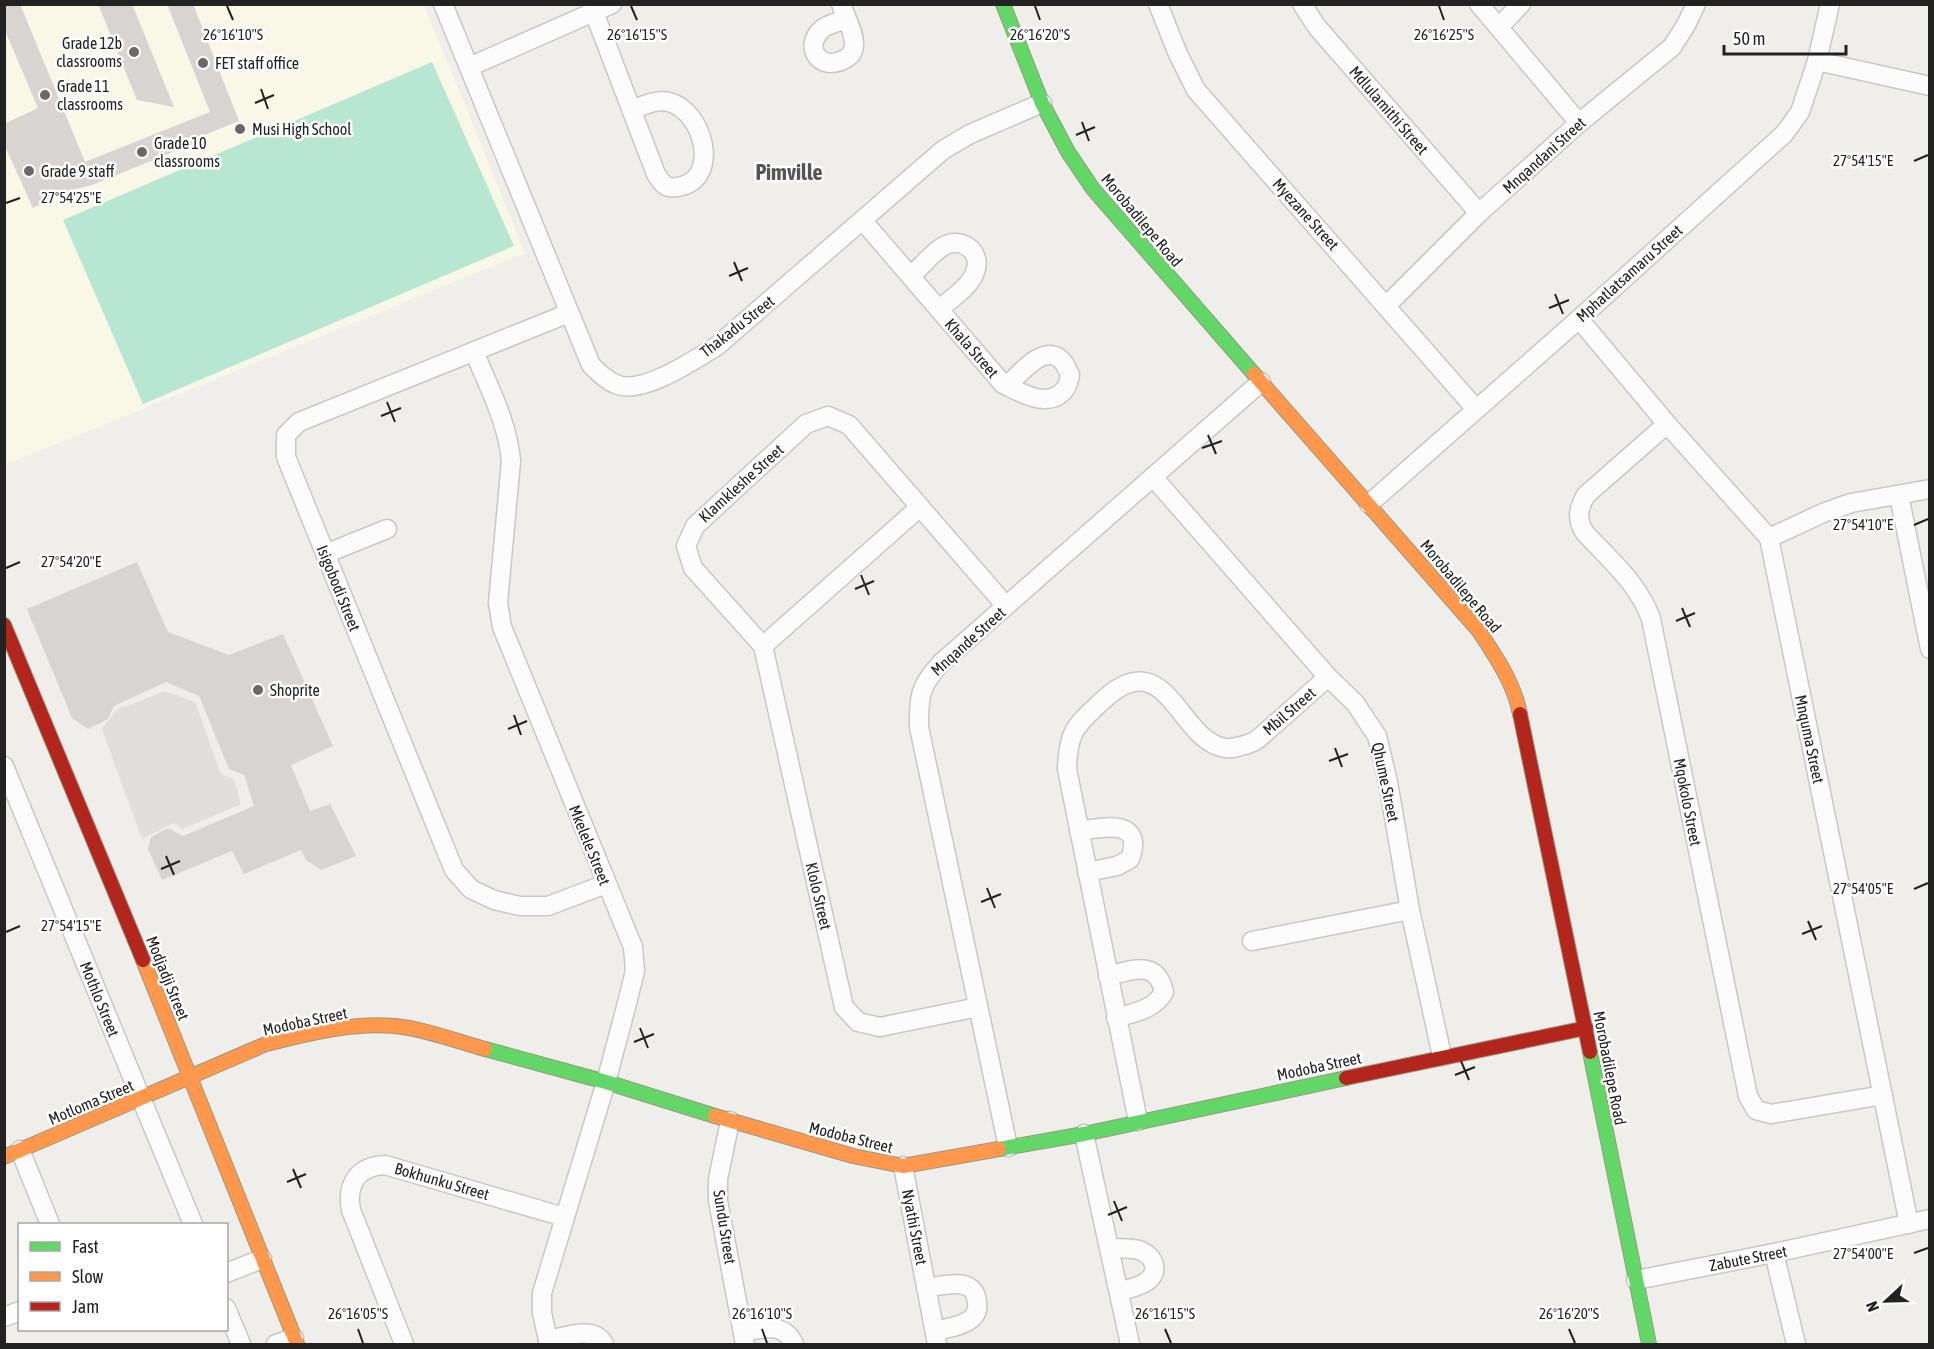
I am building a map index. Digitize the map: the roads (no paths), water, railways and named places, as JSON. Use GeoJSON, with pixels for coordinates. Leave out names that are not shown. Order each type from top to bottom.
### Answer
{"type":"FeatureCollection","features":[{"type":"Feature","properties":{"kind":"street","name":"Thakadu Street"},"geometry":{"type":"LineString","coordinates":[[443,4],[591,365],[603,377],[619,385],[636,386],[674,370],[717,346],[943,150],[970,134],[1042,103]]}},
{"type":"Feature","properties":{"kind":"street"},"geometry":{"type":"LineString","coordinates":[[469,67],[612,4]]}},
{"type":"Feature","properties":{"kind":"street","name":"Morobadilepe Road"},"geometry":{"type":"LineString","coordinates":[[1002,4],[1042,103],[1068,152],[1093,189],[1479,631],[1500,663],[1517,699],[1649,1344]]}},
{"type":"Feature","properties":{"kind":"street","name":"Myezane Street"},"geometry":{"type":"LineString","coordinates":[[1158,4],[1178,54],[1197,90],[1476,409]]}},
{"type":"Feature","properties":{"kind":"street","name":"Mdlulamithi Street"},"geometry":{"type":"LineString","coordinates":[[1302,4],[1317,27],[1479,213]]}},
{"type":"Feature","properties":{"kind":"street"},"geometry":{"type":"LineString","coordinates":[[1479,4],[1579,123]]}},
{"type":"Feature","properties":{"kind":"street"},"geometry":{"type":"LineString","coordinates":[[1498,27],[1521,4]]}},
{"type":"Feature","properties":{"kind":"street","name":"Mnqandani Street"},"geometry":{"type":"LineString","coordinates":[[1387,305],[1479,213],[1579,123],[1672,47],[1696,4]]}},
{"type":"Feature","properties":{"kind":"street","name":"Mphatlatsamaru Street"},"geometry":{"type":"LineString","coordinates":[[1369,504],[1784,134],[1800,112],[1818,61],[1830,4]]}},
{"type":"Feature","properties":{"kind":"street"},"geometry":{"type":"LineString","coordinates":[[594,12],[656,174],[663,185],[672,188],[690,184],[697,178],[704,159],[703,146],[693,120],[682,108],[668,102],[647,103],[633,110]]}},
{"type":"Feature","properties":{"kind":"street"},"geometry":{"type":"LineString","coordinates":[[1818,61],[1929,86]]}},
{"type":"Feature","properties":{"kind":"street","name":"Khala Street"},"geometry":{"type":"LineString","coordinates":[[863,221],[1007,386]]}},
{"type":"Feature","properties":{"kind":"street","name":"Khala Street"},"geometry":{"type":"LineString","coordinates":[[911,276],[942,246],[954,242],[964,243],[971,249],[976,260],[976,272],[968,284],[939,309]]}},
{"type":"Feature","properties":{"kind":"street","name":"Isigobodi Street"},"geometry":{"type":"LineString","coordinates":[[569,313],[299,422],[286,435],[286,457],[454,870],[471,889],[494,900],[520,906],[548,906],[606,884]]}},
{"type":"Feature","properties":{"kind":"street"},"geometry":{"type":"LineString","coordinates":[[1579,319],[1667,424],[1769,538],[1851,503],[1929,489]]}},
{"type":"Feature","properties":{"kind":"street","name":"Mkelele Street"},"geometry":{"type":"LineString","coordinates":[[474,351],[506,430],[510,447],[511,461],[498,603],[502,627],[633,947],[635,971],[606,1082],[542,1293],[542,1313],[549,1342],[586,1333],[597,1336],[604,1344]]}},
{"type":"Feature","properties":{"kind":"street","name":"Mnqande Street"},"geometry":{"type":"LineString","coordinates":[[1008,1147],[920,727],[919,700],[926,679],[941,663],[1261,382]]}},
{"type":"Feature","properties":{"kind":"street","name":"Klamkleshe Street"},"geometry":{"type":"LineString","coordinates":[[764,646],[693,568],[686,546],[694,526],[806,424],[828,416],[849,425],[1006,606]]}},
{"type":"Feature","properties":{"kind":"street","name":"Mqokolo Street"},"geometry":{"type":"LineString","coordinates":[[1667,424],[1586,495],[1580,505],[1578,515],[1585,533],[1633,585],[1645,602],[1651,619],[1748,1095],[1756,1110],[1771,1114],[1884,1095]]}},
{"type":"Feature","properties":{"kind":"street","name":"Qhume Street"},"geometry":{"type":"LineString","coordinates":[[1153,477],[1328,677],[1355,703],[1377,736],[1388,782],[1410,910],[1442,1056]]}},
{"type":"Feature","properties":{"kind":"street"},"geometry":{"type":"LineString","coordinates":[[1899,495],[1929,649]]}},
{"type":"Feature","properties":{"kind":"street"},"geometry":{"type":"LineString","coordinates":[[764,646],[920,507]]}},
{"type":"Feature","properties":{"kind":"street"},"geometry":{"type":"LineString","coordinates":[[325,554],[387,530]]}},
{"type":"Feature","properties":{"kind":"street","name":"Mnquma Street"},"geometry":{"type":"LineString","coordinates":[[1769,538],[1910,1224]]}},
{"type":"Feature","properties":{"kind":"street","name":"Modjadji Street"},"geometry":{"type":"LineString","coordinates":[[4,625],[191,1077],[296,1341]]}},
{"type":"Feature","properties":{"kind":"street","name":"Klolo Street"},"geometry":{"type":"LineString","coordinates":[[764,646],[844,1007],[858,1022],[880,1027],[978,1007]]}},
{"type":"Feature","properties":{"kind":"street","name":"Mbil Street"},"geometry":{"type":"LineString","coordinates":[[1138,1121],[1067,769],[1068,745],[1077,725],[1111,692],[1126,683],[1149,683],[1166,694],[1208,742],[1227,749],[1254,742],[1328,677]]}},
{"type":"Feature","properties":{"kind":"street","name":"Mothlo Street"},"geometry":{"type":"LineString","coordinates":[[4,766],[193,1223]]}},
{"type":"Feature","properties":{"kind":"street"},"geometry":{"type":"LineString","coordinates":[[1079,831],[1111,825],[1122,828],[1131,836],[1134,848],[1130,859],[1117,866],[1087,872]]}},
{"type":"Feature","properties":{"kind":"street"},"geometry":{"type":"LineString","coordinates":[[1252,941],[1410,910]]}},
{"type":"Feature","properties":{"kind":"street"},"geometry":{"type":"LineString","coordinates":[[1108,975],[1140,968],[1147,970],[1153,972],[1161,980],[1164,992],[1158,1002],[1147,1009],[1116,1018]]}},
{"type":"Feature","properties":{"kind":"street","name":"Modoba Street"},"geometry":{"type":"LineString","coordinates":[[191,1077],[266,1044],[305,1034],[346,1027],[391,1026],[422,1032],[606,1082],[730,1122],[853,1156],[903,1166],[1084,1134],[1442,1056],[1586,1028]]}},
{"type":"Feature","properties":{"kind":"street","name":"Motloma Street"},"geometry":{"type":"LineString","coordinates":[[12,1153],[191,1077]]}},
{"type":"Feature","properties":{"kind":"street","name":"Sundu Street"},"geometry":{"type":"LineString","coordinates":[[730,1122],[718,1179],[718,1201],[744,1338],[764,1328],[780,1329],[789,1334],[794,1344]]}},
{"type":"Feature","properties":{"kind":"street"},"geometry":{"type":"LineString","coordinates":[[1084,1134],[1130,1344]]}},
{"type":"Feature","properties":{"kind":"street"},"geometry":{"type":"LineString","coordinates":[[12,1153],[49,1223]]}},
{"type":"Feature","properties":{"kind":"street","name":"Bokhunku Street"},"geometry":{"type":"LineString","coordinates":[[404,1344],[351,1210],[349,1199],[351,1188],[363,1170],[373,1165],[385,1165],[564,1217]]}},
{"type":"Feature","properties":{"kind":"street","name":"Nyathi Street"},"geometry":{"type":"LineString","coordinates":[[903,1166],[926,1288],[936,1338],[971,1319],[976,1312],[977,1299],[974,1292],[963,1284],[926,1288]]}},
{"type":"Feature","properties":{"kind":"street","name":"Zabute Street"},"geometry":{"type":"LineString","coordinates":[[1636,1280],[1774,1254],[1929,1219]]}},
{"type":"Feature","properties":{"kind":"street"},"geometry":{"type":"LineString","coordinates":[[1110,1248],[1139,1250],[1154,1262],[1155,1269],[1146,1282],[1119,1291]]}},
{"type":"Feature","properties":{"kind":"street"},"geometry":{"type":"LineString","coordinates":[[1774,1254],[1796,1344]]}},
{"type":"Feature","properties":{"kind":"street"},"geometry":{"type":"LineString","coordinates":[[228,1272],[262,1259]]}},
{"type":"Feature","properties":{"kind":"street"},"geometry":{"type":"LineString","coordinates":[[228,1313],[241,1344]]}},
{"type":"Feature","properties":{"kind":"street"},"geometry":{"type":"LineString","coordinates":[[276,1344],[296,1341]]}},
{"type":"Feature","properties":{"kind":"place","name":"Grade 12b classrooms"},"geometry":{"type":"Point","coordinates":[134,52]}},
{"type":"Feature","properties":{"kind":"place","name":"FET staff office"},"geometry":{"type":"Point","coordinates":[203,63]}},
{"type":"Feature","properties":{"kind":"place","name":"Grade 11 classrooms"},"geometry":{"type":"Point","coordinates":[45,95]}},
{"type":"Feature","properties":{"kind":"place","name":"Musi High School"},"geometry":{"type":"Point","coordinates":[240,129]}},
{"type":"Feature","properties":{"kind":"place","name":"Grade 10 classrooms"},"geometry":{"type":"Point","coordinates":[142,152]}},
{"type":"Feature","properties":{"kind":"place","name":"Grade 9 staff"},"geometry":{"type":"Point","coordinates":[29,171]}},
{"type":"Feature","properties":{"kind":"place","name":"Shoprite"},"geometry":{"type":"Point","coordinates":[258,690]}},
{"type":"Feature","properties":{"kind":"district","name":"Pimville"},"geometry":{"type":"Point","coordinates":[789,172]}}]}
